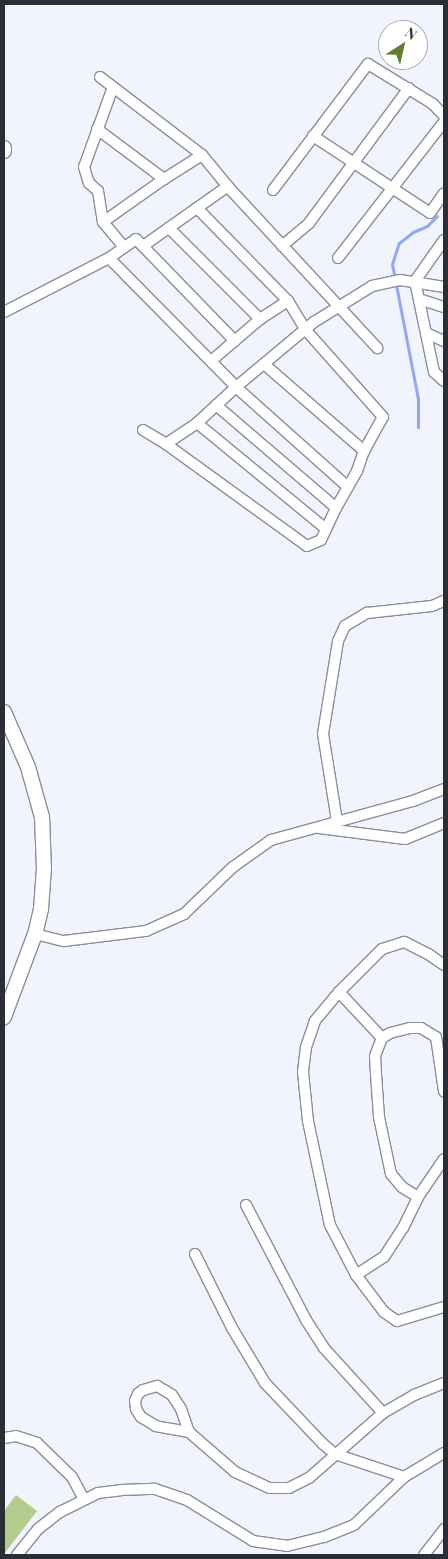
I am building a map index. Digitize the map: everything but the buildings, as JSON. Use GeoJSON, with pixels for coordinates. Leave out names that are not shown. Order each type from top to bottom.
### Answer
{"type":"FeatureCollection","features":[{"type":"Feature","properties":{"kind":"street"},"geometry":{"type":"LineString","coordinates":[[273,190],[368,64],[433,104],[444,116]]}},
{"type":"Feature","properties":{"kind":"street"},"geometry":{"type":"LineString","coordinates":[[100,77],[202,155],[282,246],[377,348]]}},
{"type":"Feature","properties":{"kind":"street"},"geometry":{"type":"LineString","coordinates":[[113,87],[84,167],[89,183],[98,191],[103,222],[124,247]]}},
{"type":"Feature","properties":{"kind":"street"},"geometry":{"type":"LineString","coordinates":[[282,246],[309,223],[409,88]]}},
{"type":"Feature","properties":{"kind":"street"},"geometry":{"type":"LineString","coordinates":[[338,258],[444,122]]}},
{"type":"Feature","properties":{"kind":"street"},"geometry":{"type":"LineString","coordinates":[[97,129],[164,179]]}},
{"type":"Feature","properties":{"kind":"street"},"geometry":{"type":"LineString","coordinates":[[314,136],[430,213],[444,193]]}},
{"type":"Feature","properties":{"kind":"street"},"geometry":{"type":"LineString","coordinates":[[103,222],[202,155]]}},
{"type":"Feature","properties":{"kind":"street"},"geometry":{"type":"LineString","coordinates":[[143,246],[228,186]]}},
{"type":"Feature","properties":{"kind":"street"},"geometry":{"type":"LineString","coordinates":[[143,430],[166,444],[307,546],[321,540],[364,451],[383,417],[305,330],[288,301],[197,208]]}},
{"type":"Feature","properties":{"kind":"street"},"geometry":{"type":"LineString","coordinates":[[169,228],[260,320]]}},
{"type":"Feature","properties":{"kind":"street"},"geometry":{"type":"LineString","coordinates":[[4,312],[109,258],[136,239],[235,341]]}},
{"type":"Feature","properties":{"kind":"street"},"geometry":{"type":"LineString","coordinates":[[415,281],[442,246]]}},
{"type":"Feature","properties":{"kind":"street"},"geometry":{"type":"LineString","coordinates":[[109,258],[236,387],[348,487]]}},
{"type":"Feature","properties":{"kind":"street"},"geometry":{"type":"LineString","coordinates":[[166,444],[197,422],[305,330],[372,286],[395,280],[415,281],[444,287]]}},
{"type":"Feature","properties":{"kind":"street"},"geometry":{"type":"LineString","coordinates":[[415,281],[434,372],[444,381]]}},
{"type":"Feature","properties":{"kind":"street"},"geometry":{"type":"LineString","coordinates":[[419,299],[444,307]]}},
{"type":"Feature","properties":{"kind":"street"},"geometry":{"type":"LineString","coordinates":[[212,361],[260,320],[288,301]]}},
{"type":"Feature","properties":{"kind":"street"},"geometry":{"type":"LineString","coordinates":[[426,333],[444,341]]}},
{"type":"Feature","properties":{"kind":"street"},"geometry":{"type":"LineString","coordinates":[[264,364],[364,451]]}},
{"type":"Feature","properties":{"kind":"street"},"geometry":{"type":"LineString","coordinates":[[216,405],[336,508]]}},
{"type":"Feature","properties":{"kind":"street"},"geometry":{"type":"LineString","coordinates":[[197,422],[326,529]]}},
{"type":"Feature","properties":{"kind":"street"},"geometry":{"type":"LineString","coordinates":[[337,821],[322,734],[338,642],[345,626],[367,613],[432,606],[444,601]]}},
{"type":"Feature","properties":{"kind":"street"},"geometry":{"type":"LineString","coordinates":[[4,712],[28,766],[42,817],[44,868],[42,909],[35,934],[4,1017]]}},
{"type":"Feature","properties":{"kind":"street"},"geometry":{"type":"LineString","coordinates":[[35,934],[64,941],[146,931],[184,914],[234,867],[271,840],[413,801],[444,789]]}},
{"type":"Feature","properties":{"kind":"street"},"geometry":{"type":"LineString","coordinates":[[316,827],[404,839],[444,824]]}},
{"type":"Feature","properties":{"kind":"street"},"geometry":{"type":"LineString","coordinates":[[444,965],[428,954],[404,942],[382,949],[339,992],[315,1021],[306,1046],[303,1072],[308,1121],[330,1225],[356,1275],[384,1312],[397,1321],[444,1306]]}},
{"type":"Feature","properties":{"kind":"street"},"geometry":{"type":"LineString","coordinates":[[339,992],[382,1038]]}},
{"type":"Feature","properties":{"kind":"street"},"geometry":{"type":"LineString","coordinates":[[418,1197],[402,1187],[391,1174],[380,1117],[376,1074],[375,1056],[382,1038],[390,1033],[410,1028],[421,1028],[436,1037],[444,1090]]}},
{"type":"Feature","properties":{"kind":"street"},"geometry":{"type":"LineString","coordinates":[[356,1275],[384,1257],[404,1228],[418,1197],[444,1159]]}},
{"type":"Feature","properties":{"kind":"street"},"geometry":{"type":"LineString","coordinates":[[246,1205],[306,1320],[324,1348],[383,1414]]}},
{"type":"Feature","properties":{"kind":"street"},"geometry":{"type":"LineString","coordinates":[[195,1254],[232,1328],[265,1383],[323,1444],[335,1454],[404,1477]]}},
{"type":"Feature","properties":{"kind":"street"},"geometry":{"type":"LineString","coordinates":[[189,1432],[156,1426],[141,1418],[136,1409],[135,1401],[138,1394],[143,1390],[157,1386],[172,1395],[181,1409],[189,1432],[235,1472],[270,1488],[289,1488],[309,1478],[383,1414],[414,1394],[444,1382]]}},
{"type":"Feature","properties":{"kind":"street"},"geometry":{"type":"LineString","coordinates":[[4,1438],[16,1436],[37,1443],[72,1477],[83,1498]]}},
{"type":"Feature","properties":{"kind":"street"},"geometry":{"type":"LineString","coordinates":[[17,1555],[38,1529],[60,1512],[83,1498],[106,1492],[155,1489],[188,1500],[254,1541],[287,1546],[324,1537],[354,1525],[404,1477],[444,1453]]}},
{"type":"Feature","properties":{"kind":"street"},"geometry":{"type":"LineString","coordinates":[[424,1555],[444,1529]]}},
{"type":"Feature","properties":{"kind":"green space"},"geometry":{"type":"Polygon","coordinates":[[[16,1495],[37,1511],[4,1554],[4,1511],[16,1495]]]}},
{"type":"Feature","properties":{"kind":"waterway"},"geometry":{"type":"LineString","coordinates":[[418,427],[418,399],[392,264],[399,243],[413,232],[427,226],[437,216]]}}]}
